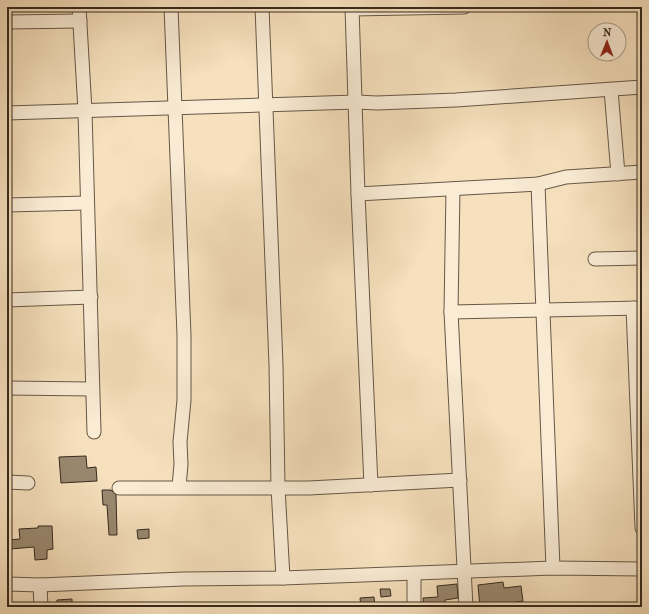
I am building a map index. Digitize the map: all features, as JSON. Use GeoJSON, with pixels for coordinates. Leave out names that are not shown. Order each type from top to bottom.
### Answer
{"type":"FeatureCollection","features":[{"type":"Feature","properties":{"kind":"street"},"geometry":{"type":"LineString","coordinates":[[79,7],[85,111],[94,432]]}},
{"type":"Feature","properties":{"kind":"street"},"geometry":{"type":"LineString","coordinates":[[171,7],[184,335],[184,400],[180,442],[181,464],[179,487]]}},
{"type":"Feature","properties":{"kind":"street"},"geometry":{"type":"LineString","coordinates":[[262,7],[276,365],[278,487],[283,578]]}},
{"type":"Feature","properties":{"kind":"street"},"geometry":{"type":"LineString","coordinates":[[371,485],[358,194],[352,8],[464,7]]}},
{"type":"Feature","properties":{"kind":"street"},"geometry":{"type":"LineString","coordinates":[[7,22],[80,20]]}},
{"type":"Feature","properties":{"kind":"street"},"geometry":{"type":"LineString","coordinates":[[7,113],[456,100],[642,87]]}},
{"type":"Feature","properties":{"kind":"street"},"geometry":{"type":"LineString","coordinates":[[611,90],[618,174]]}},
{"type":"Feature","properties":{"kind":"street"},"geometry":{"type":"LineString","coordinates":[[358,194],[538,184],[566,177],[642,172]]}},
{"type":"Feature","properties":{"kind":"street"},"geometry":{"type":"LineString","coordinates":[[538,184],[553,568]]}},
{"type":"Feature","properties":{"kind":"street"},"geometry":{"type":"LineString","coordinates":[[453,189],[450,312],[466,607]]}},
{"type":"Feature","properties":{"kind":"street"},"geometry":{"type":"LineString","coordinates":[[7,205],[87,203]]}},
{"type":"Feature","properties":{"kind":"street"},"geometry":{"type":"LineString","coordinates":[[595,259],[642,258]]}},
{"type":"Feature","properties":{"kind":"street"},"geometry":{"type":"LineString","coordinates":[[7,300],[91,298]]}},
{"type":"Feature","properties":{"kind":"street"},"geometry":{"type":"LineString","coordinates":[[450,312],[638,308],[642,528]]}},
{"type":"Feature","properties":{"kind":"street"},"geometry":{"type":"LineString","coordinates":[[7,388],[92,389]]}},
{"type":"Feature","properties":{"kind":"street"},"geometry":{"type":"LineString","coordinates":[[119,488],[309,488],[460,480]]}},
{"type":"Feature","properties":{"kind":"street"},"geometry":{"type":"LineString","coordinates":[[7,482],[28,483]]}},
{"type":"Feature","properties":{"kind":"street"},"geometry":{"type":"LineString","coordinates":[[7,584],[40,585],[183,579],[283,578],[553,568],[642,569]]}},
{"type":"Feature","properties":{"kind":"street"},"geometry":{"type":"LineString","coordinates":[[414,574],[414,607]]}},
{"type":"Feature","properties":{"kind":"street"},"geometry":{"type":"LineString","coordinates":[[40,585],[40,607]]}},
{"type":"Feature","properties":{"kind":"building"},"geometry":{"type":"Polygon","coordinates":[[[86,456],[87,468],[96,467],[97,481],[61,483],[59,457],[86,456]]]}},
{"type":"Feature","properties":{"kind":"building"},"geometry":{"type":"Polygon","coordinates":[[[102,490],[111,490],[116,495],[117,535],[109,535],[107,505],[103,505],[102,490]]]}},
{"type":"Feature","properties":{"kind":"building"},"geometry":{"type":"Polygon","coordinates":[[[38,526],[52,526],[53,549],[47,550],[47,559],[35,560],[34,547],[10,549],[9,540],[20,539],[19,529],[38,528],[38,526]]]}},
{"type":"Feature","properties":{"kind":"building"},"geometry":{"type":"Polygon","coordinates":[[[149,529],[149,538],[138,539],[137,530],[149,529]]]}},
{"type":"Feature","properties":{"kind":"building"},"geometry":{"type":"Polygon","coordinates":[[[503,582],[504,588],[521,586],[523,601],[512,603],[513,607],[480,607],[478,585],[503,582]]]}},
{"type":"Feature","properties":{"kind":"building"},"geometry":{"type":"Polygon","coordinates":[[[457,584],[458,598],[445,600],[445,605],[424,606],[423,598],[438,597],[437,586],[457,584]]]}},
{"type":"Feature","properties":{"kind":"building"},"geometry":{"type":"Polygon","coordinates":[[[380,589],[390,589],[391,596],[381,597],[380,589]]]}},
{"type":"Feature","properties":{"kind":"building"},"geometry":{"type":"Polygon","coordinates":[[[374,597],[375,607],[361,607],[360,598],[374,597]]]}},
{"type":"Feature","properties":{"kind":"building"},"geometry":{"type":"Polygon","coordinates":[[[72,599],[72,607],[57,607],[57,600],[72,599]]]}}]}
